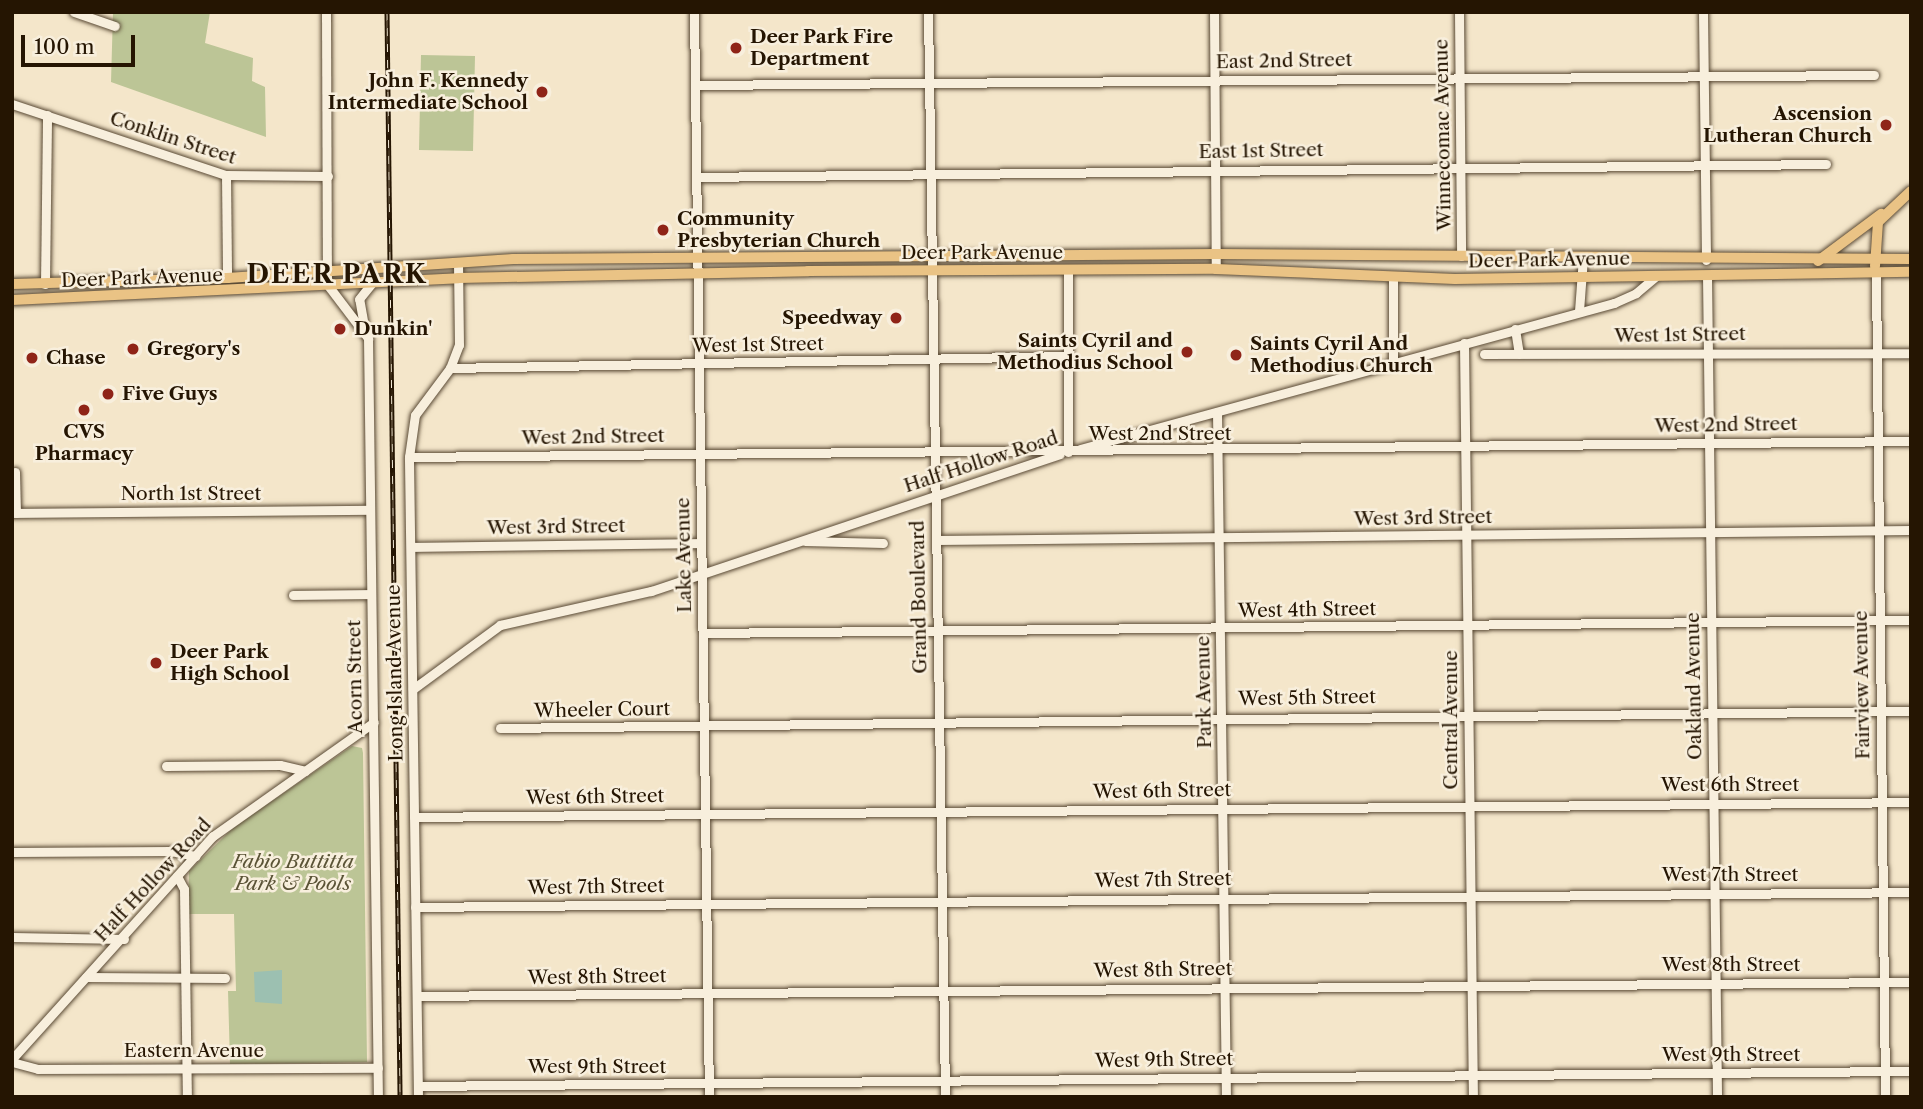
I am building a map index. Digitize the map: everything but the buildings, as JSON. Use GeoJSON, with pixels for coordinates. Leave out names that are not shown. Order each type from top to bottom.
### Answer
{"type":"FeatureCollection","features":[{"type":"Feature","properties":{"kind":"main road"},"geometry":{"type":"LineString","coordinates":[[1818,261],[1911,191]]}},
{"type":"Feature","properties":{"kind":"main road"},"geometry":{"type":"LineString","coordinates":[[1876,273],[1875,229],[1886,211]]}},
{"type":"Feature","properties":{"kind":"main road","name":"Deer Park Avenue"},"geometry":{"type":"LineString","coordinates":[[12,284],[227,278],[458,262],[697,257],[1216,254],[1818,261],[1911,259]]}},
{"type":"Feature","properties":{"kind":"main road","name":"Deer Park Avenue"},"geometry":{"type":"LineString","coordinates":[[12,300],[458,278],[697,273],[1216,269],[1393,277],[1582,277],[1911,272]]}},
{"type":"Feature","properties":{"kind":"main road"},"geometry":{"type":"LineString","coordinates":[[111,297],[138,281]]}},
{"type":"Feature","properties":{"kind":"street"},"geometry":{"type":"LineString","coordinates":[[74,12],[115,26]]}},
{"type":"Feature","properties":{"kind":"street"},"geometry":{"type":"LineString","coordinates":[[326,12],[327,284],[368,338]]}},
{"type":"Feature","properties":{"kind":"street","name":"Lake Avenue"},"geometry":{"type":"LineString","coordinates":[[694,12],[709,1097]]}},
{"type":"Feature","properties":{"kind":"street","name":"Grand Boulevard"},"geometry":{"type":"LineString","coordinates":[[928,12],[945,1097]]}},
{"type":"Feature","properties":{"kind":"street"},"geometry":{"type":"LineString","coordinates":[[1214,12],[1216,269]]}},
{"type":"Feature","properties":{"kind":"street","name":"Winnecomac Avenue"},"geometry":{"type":"LineString","coordinates":[[1459,12],[1461,256]]}},
{"type":"Feature","properties":{"kind":"street"},"geometry":{"type":"LineString","coordinates":[[1703,12],[1706,260]]}},
{"type":"Feature","properties":{"kind":"street","name":"East 2nd Street"},"geometry":{"type":"LineString","coordinates":[[695,85],[1874,75]]}},
{"type":"Feature","properties":{"kind":"street","name":"Conklin Street"},"geometry":{"type":"LineString","coordinates":[[12,104],[226,175],[328,176]]}},
{"type":"Feature","properties":{"kind":"street"},"geometry":{"type":"LineString","coordinates":[[45,284],[47,115]]}},
{"type":"Feature","properties":{"kind":"street","name":"East 1st Street"},"geometry":{"type":"LineString","coordinates":[[696,177],[930,172],[1826,164]]}},
{"type":"Feature","properties":{"kind":"street"},"geometry":{"type":"LineString","coordinates":[[226,175],[227,278]]}},
{"type":"Feature","properties":{"kind":"street"},"geometry":{"type":"LineString","coordinates":[[1579,311],[1583,258]]}},
{"type":"Feature","properties":{"kind":"street","name":"Long Island Avenue"},"geometry":{"type":"LineString","coordinates":[[418,1097],[409,457],[415,415],[450,368],[459,345],[458,262]]}},
{"type":"Feature","properties":{"kind":"street"},"geometry":{"type":"LineString","coordinates":[[1068,270],[1068,452]]}},
{"type":"Feature","properties":{"kind":"street","name":"Fairview Avenue"},"geometry":{"type":"LineString","coordinates":[[1876,273],[1885,1097]]}},
{"type":"Feature","properties":{"kind":"street","name":"Oakland Avenue"},"geometry":{"type":"LineString","coordinates":[[1707,275],[1717,1097]]}},
{"type":"Feature","properties":{"kind":"street","name":"Half Hollow Road"},"geometry":{"type":"LineString","coordinates":[[413,689],[500,625],[651,591],[702,571],[1068,452],[1579,311],[1639,291],[1656,276]]}},
{"type":"Feature","properties":{"kind":"street"},"geometry":{"type":"LineString","coordinates":[[1393,277],[1393,361]]}},
{"type":"Feature","properties":{"kind":"street","name":"Acorn Street"},"geometry":{"type":"LineString","coordinates":[[372,283],[362,291],[358,304],[368,338],[378,1097]]}},
{"type":"Feature","properties":{"kind":"street"},"geometry":{"type":"LineString","coordinates":[[1515,329],[1519,354]]}},
{"type":"Feature","properties":{"kind":"street","name":"Central Avenue"},"geometry":{"type":"LineString","coordinates":[[1464,343],[1473,1097]]}},
{"type":"Feature","properties":{"kind":"street","name":"West 1st Street"},"geometry":{"type":"LineString","coordinates":[[1484,354],[1876,350],[1911,354]]}},
{"type":"Feature","properties":{"kind":"street","name":"West 1st Street"},"geometry":{"type":"LineString","coordinates":[[450,368],[1067,356]]}},
{"type":"Feature","properties":{"kind":"street","name":"Park Avenue"},"geometry":{"type":"LineString","coordinates":[[1217,412],[1226,1097]]}},
{"type":"Feature","properties":{"kind":"street","name":"West 2nd Street"},"geometry":{"type":"LineString","coordinates":[[409,457],[934,451],[1218,451],[1464,445],[1911,441]]}},
{"type":"Feature","properties":{"kind":"street"},"geometry":{"type":"LineString","coordinates":[[14,513],[15,472]]}},
{"type":"Feature","properties":{"kind":"street","name":"North 1st Street"},"geometry":{"type":"LineString","coordinates":[[14,513],[370,510]]}},
{"type":"Feature","properties":{"kind":"street","name":"West 3rd Street"},"geometry":{"type":"LineString","coordinates":[[936,540],[1911,530]]}},
{"type":"Feature","properties":{"kind":"street"},"geometry":{"type":"LineString","coordinates":[[796,541],[883,543]]}},
{"type":"Feature","properties":{"kind":"street","name":"West 3rd Street"},"geometry":{"type":"LineString","coordinates":[[411,547],[701,543]]}},
{"type":"Feature","properties":{"kind":"street"},"geometry":{"type":"LineString","coordinates":[[293,595],[371,594]]}},
{"type":"Feature","properties":{"kind":"street","name":"West 4th Street"},"geometry":{"type":"LineString","coordinates":[[703,633],[1911,620]]}},
{"type":"Feature","properties":{"kind":"street","name":"West 5th Street"},"geometry":{"type":"LineString","coordinates":[[704,724],[1911,711]]}},
{"type":"Feature","properties":{"kind":"street","name":"Half Hollow Road"},"geometry":{"type":"LineString","coordinates":[[12,1061],[86,977],[124,939],[193,855],[213,836],[374,722]]}},
{"type":"Feature","properties":{"kind":"street","name":"Wheeler Court"},"geometry":{"type":"LineString","coordinates":[[500,728],[704,724]]}},
{"type":"Feature","properties":{"kind":"street"},"geometry":{"type":"LineString","coordinates":[[166,766],[279,765],[305,771]]}},
{"type":"Feature","properties":{"kind":"street","name":"West 6th Street"},"geometry":{"type":"LineString","coordinates":[[414,817],[1911,802]]}},
{"type":"Feature","properties":{"kind":"street"},"geometry":{"type":"LineString","coordinates":[[12,852],[171,851],[193,855]]}},
{"type":"Feature","properties":{"kind":"street"},"geometry":{"type":"LineString","coordinates":[[177,876],[184,889],[187,1097]]}},
{"type":"Feature","properties":{"kind":"street","name":"West 7th Street"},"geometry":{"type":"LineString","coordinates":[[415,907],[1224,896],[1911,892]]}},
{"type":"Feature","properties":{"kind":"street"},"geometry":{"type":"LineString","coordinates":[[12,937],[124,939]]}},
{"type":"Feature","properties":{"kind":"street"},"geometry":{"type":"LineString","coordinates":[[86,977],[225,978]]}},
{"type":"Feature","properties":{"kind":"street","name":"West 8th Street"},"geometry":{"type":"LineString","coordinates":[[416,996],[1471,983],[1911,982]]}},
{"type":"Feature","properties":{"kind":"street","name":"Eastern Avenue"},"geometry":{"type":"LineString","coordinates":[[12,1061],[38,1069],[378,1068]]}},
{"type":"Feature","properties":{"kind":"street","name":"West 9th Street"},"geometry":{"type":"LineString","coordinates":[[418,1086],[1473,1073],[1911,1072]]}},
{"type":"Feature","properties":{"kind":"green space"},"geometry":{"type":"Polygon","coordinates":[[[113,12],[210,12],[205,43],[253,58],[252,81],[265,87],[266,137],[111,82],[113,12]]]}},
{"type":"Feature","properties":{"kind":"green space"},"geometry":{"type":"Polygon","coordinates":[[[421,55],[475,56],[473,151],[419,150],[421,55]]]}},
{"type":"Feature","properties":{"kind":"green space","name":"Fabio Buttitta Park & Pools"},"geometry":{"type":"Polygon","coordinates":[[[352,746],[362,748],[363,753],[367,1062],[230,1064],[228,991],[236,991],[234,914],[188,914],[189,871],[233,828],[352,746]]]}},
{"type":"Feature","properties":{"kind":"shaded area"},"geometry":{"type":"Polygon","coordinates":[[[282,970],[282,1004],[255,1002],[254,972],[282,970]]]}},
{"type":"Feature","properties":{"kind":"railway"},"geometry":{"type":"LineString","coordinates":[[387,12],[400,1097]]}},
{"type":"Feature","properties":{"kind":"place","name":"Deer Park Fire Department"},"geometry":{"type":"Point","coordinates":[736,48]}},
{"type":"Feature","properties":{"kind":"place","name":"John F. Kennedy Intermediate School"},"geometry":{"type":"Point","coordinates":[542,92]}},
{"type":"Feature","properties":{"kind":"place","name":"Ascension Lutheran Church"},"geometry":{"type":"Point","coordinates":[1886,125]}},
{"type":"Feature","properties":{"kind":"place","name":"Community Presbyterian Church"},"geometry":{"type":"Point","coordinates":[663,230]}},
{"type":"Feature","properties":{"kind":"place","name":"Speedway"},"geometry":{"type":"Point","coordinates":[896,318]}},
{"type":"Feature","properties":{"kind":"place","name":"Dunkin'"},"geometry":{"type":"Point","coordinates":[340,329]}},
{"type":"Feature","properties":{"kind":"place","name":"Gregory's"},"geometry":{"type":"Point","coordinates":[133,349]}},
{"type":"Feature","properties":{"kind":"place","name":"Saints Cyril and Methodius School"},"geometry":{"type":"Point","coordinates":[1187,352]}},
{"type":"Feature","properties":{"kind":"place","name":"Saints Cyril And Methodius Church"},"geometry":{"type":"Point","coordinates":[1236,355]}},
{"type":"Feature","properties":{"kind":"place","name":"Chase"},"geometry":{"type":"Point","coordinates":[32,358]}},
{"type":"Feature","properties":{"kind":"place","name":"Five Guys"},"geometry":{"type":"Point","coordinates":[108,394]}},
{"type":"Feature","properties":{"kind":"place","name":"CVS Pharmacy"},"geometry":{"type":"Point","coordinates":[84,410]}},
{"type":"Feature","properties":{"kind":"place","name":"Deer Park High School"},"geometry":{"type":"Point","coordinates":[156,663]}},
{"type":"Feature","properties":{"kind":"district","name":"DEER PARK"},"geometry":{"type":"Point","coordinates":[337,275]}}]}
